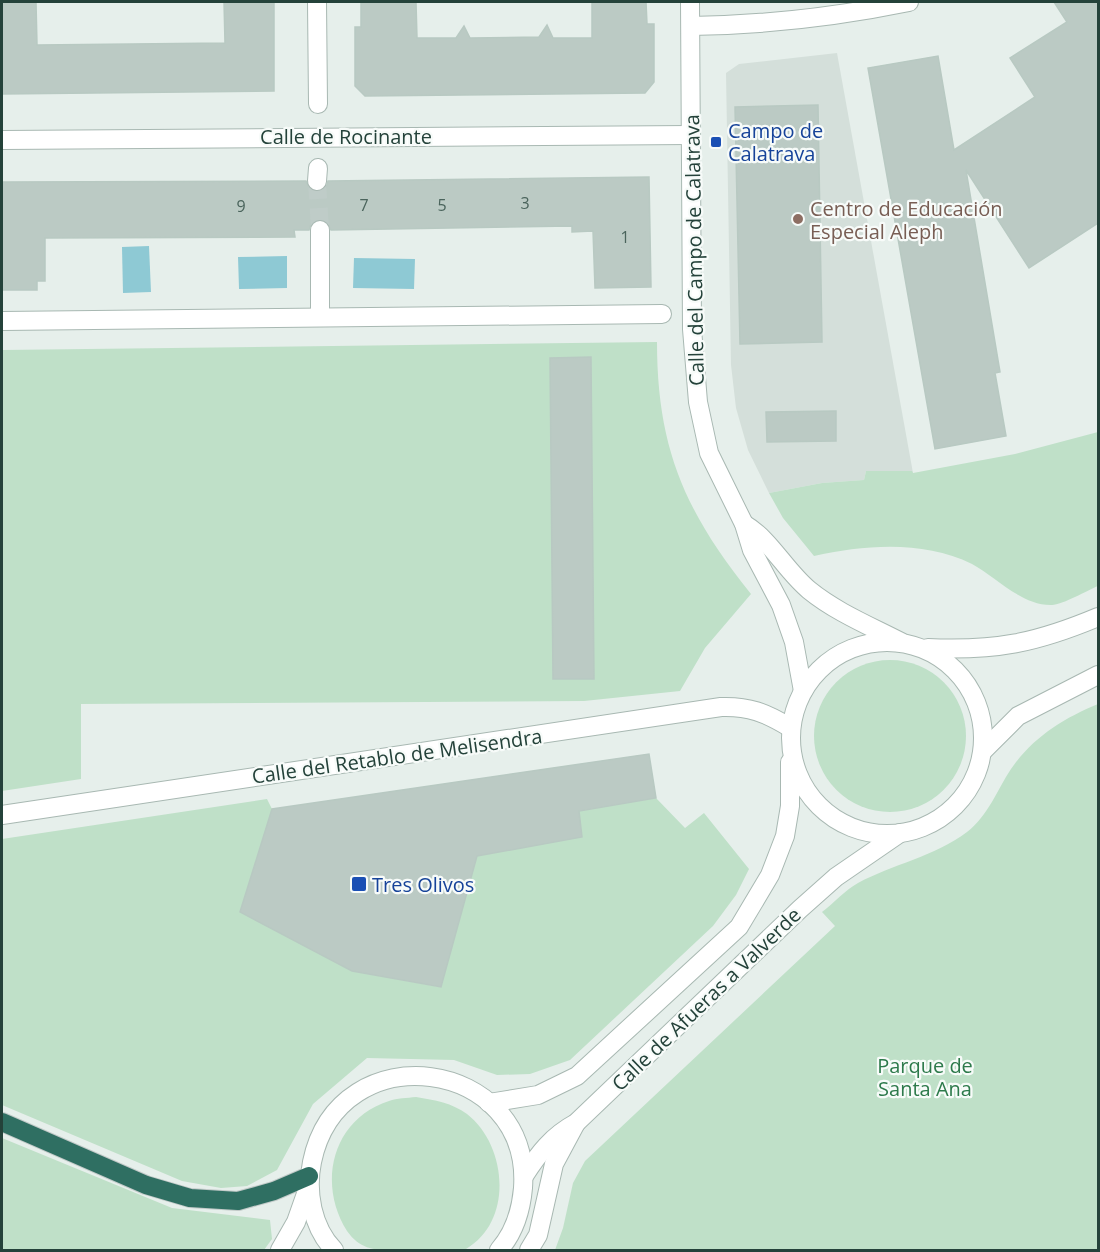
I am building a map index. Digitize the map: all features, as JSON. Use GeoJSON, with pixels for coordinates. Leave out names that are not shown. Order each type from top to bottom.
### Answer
{"type":"FeatureCollection","features":[{"type":"Feature","properties":{"kind":"highway"},"geometry":{"type":"LineString","coordinates":[[2,1122],[146,1185],[190,1198],[238,1201],[309,1182]]}},
{"type":"Feature","properties":{"kind":"street"},"geometry":{"type":"LineString","coordinates":[[317,2],[318,104]]}},
{"type":"Feature","properties":{"kind":"street","name":"Calle del Campo de Calatrava"},"geometry":{"type":"LineString","coordinates":[[690,2],[692,329],[698,402],[709,453],[744,525],[752,550],[781,605],[794,642],[802,691]]}},
{"type":"Feature","properties":{"kind":"street"},"geometry":{"type":"LineString","coordinates":[[691,26],[788,22],[844,16],[909,2]]}},
{"type":"Feature","properties":{"kind":"street","name":"Calle de Rocinante"},"geometry":{"type":"LineString","coordinates":[[2,140],[692,135]]}},
{"type":"Feature","properties":{"kind":"street"},"geometry":{"type":"LineString","coordinates":[[320,230],[320,317]]}},
{"type":"Feature","properties":{"kind":"street"},"geometry":{"type":"LineString","coordinates":[[2,321],[662,314]]}},
{"type":"Feature","properties":{"kind":"street","name":"Calle del Campo de Calatrava"},"geometry":{"type":"LineString","coordinates":[[744,525],[756,531],[788,571],[814,594],[901,642]]}},
{"type":"Feature","properties":{"kind":"street"},"geometry":{"type":"LineString","coordinates":[[920,647],[966,650],[1002,648],[1061,632],[1098,617]]}},
{"type":"Feature","properties":{"kind":"street"},"geometry":{"type":"LineString","coordinates":[[875,642],[901,642],[920,647],[944,657],[962,676],[980,717],[983,751],[978,770],[967,791],[952,809],[930,824],[900,833],[870,834],[847,825],[827,812],[807,792],[795,769],[789,734],[802,691],[828,661],[850,649],[875,642]]}},
{"type":"Feature","properties":{"kind":"street"},"geometry":{"type":"LineString","coordinates":[[983,751],[1018,716],[1098,675]]}},
{"type":"Feature","properties":{"kind":"street","name":"Calle del Retablo de Melisendra"},"geometry":{"type":"LineString","coordinates":[[2,815],[722,708],[748,707],[759,710],[789,734]]}},
{"type":"Feature","properties":{"kind":"street","name":"Calle de Afueras a Valverde"},"geometry":{"type":"LineString","coordinates":[[489,1102],[538,1095],[577,1076],[739,927],[770,875],[785,836],[790,806],[789,734]]}},
{"type":"Feature","properties":{"kind":"street","name":"Calle de Afueras a Valverde"},"geometry":{"type":"LineString","coordinates":[[524,1176],[541,1150],[557,1133],[576,1123],[800,909],[836,877],[900,833]]}},
{"type":"Feature","properties":{"kind":"street"},"geometry":{"type":"LineString","coordinates":[[280,1251],[296,1222],[309,1182],[315,1146],[329,1119],[350,1097],[376,1082],[406,1075],[435,1076],[465,1085],[489,1102],[507,1124],[519,1149],[524,1176],[522,1202],[514,1227],[499,1251]]}},
{"type":"Feature","properties":{"kind":"street"},"geometry":{"type":"LineString","coordinates":[[529,1251],[538,1235],[555,1164],[576,1123]]}},
{"type":"Feature","properties":{"kind":"street"},"geometry":{"type":"LineString","coordinates":[[309,1182],[317,1224],[334,1251]]}},
{"type":"Feature","properties":{"kind":"shaded area","name":"Centro de Educación Especial Aleph"},"geometry":{"type":"Polygon","coordinates":[[[837,53],[913,473],[866,471],[864,480],[822,483],[769,493],[748,450],[736,408],[731,365],[726,73],[739,64],[837,53]]]}},
{"type":"Feature","properties":{"kind":"green space"},"geometry":{"type":"Polygon","coordinates":[[[657,342],[662,415],[679,477],[708,535],[751,594],[705,648],[680,691],[584,701],[81,704],[81,779],[2,791],[2,350],[657,342]]]}},
{"type":"Feature","properties":{"kind":"green space"},"geometry":{"type":"Polygon","coordinates":[[[1098,432],[1098,586],[1052,605],[1030,601],[972,564],[934,551],[873,547],[814,556],[783,518],[769,493],[822,483],[864,480],[866,471],[912,471],[913,473],[1015,454],[1098,432]]]}},
{"type":"Feature","properties":{"kind":"green space"},"geometry":{"type":"Polygon","coordinates":[[[890,660],[919,666],[944,682],[960,707],[966,736],[960,765],[944,790],[919,806],[890,812],[861,806],[836,790],[820,765],[814,736],[820,707],[836,682],[861,666],[890,660]]]}},
{"type":"Feature","properties":{"kind":"green space","name":"Parque de Santa Ana"},"geometry":{"type":"Polygon","coordinates":[[[1098,704],[1098,1250],[555,1250],[563,1228],[573,1183],[585,1161],[835,926],[822,912],[858,883],[941,848],[967,832],[981,818],[1011,769],[1029,747],[1061,722],[1098,704]]]}},
{"type":"Feature","properties":{"kind":"green space"},"geometry":{"type":"Polygon","coordinates":[[[656,798],[685,828],[704,813],[749,869],[736,895],[713,926],[570,1060],[530,1074],[497,1075],[454,1060],[367,1058],[313,1104],[277,1170],[247,1186],[221,1188],[182,1181],[2,1105],[2,839],[267,799],[272,809],[241,912],[352,971],[440,987],[477,856],[581,837],[579,811],[656,798]]]}},
{"type":"Feature","properties":{"kind":"green space"},"geometry":{"type":"Polygon","coordinates":[[[416,1097],[449,1105],[467,1114],[490,1144],[497,1163],[498,1202],[492,1220],[481,1236],[466,1249],[436,1251],[371,1248],[353,1238],[338,1213],[333,1193],[332,1174],[335,1155],[343,1138],[354,1122],[370,1110],[392,1100],[416,1097]]]}},
{"type":"Feature","properties":{"kind":"green space"},"geometry":{"type":"Polygon","coordinates":[[[2,1138],[172,1208],[270,1220],[272,1239],[264,1250],[2,1250],[2,1138]]]}},
{"type":"Feature","properties":{"kind":"water"},"geometry":{"type":"Polygon","coordinates":[[[149,246],[151,292],[123,293],[122,247],[149,246]]]}},
{"type":"Feature","properties":{"kind":"water"},"geometry":{"type":"Polygon","coordinates":[[[287,256],[287,288],[239,289],[238,257],[287,256]]]}},
{"type":"Feature","properties":{"kind":"water"},"geometry":{"type":"Polygon","coordinates":[[[354,258],[415,259],[414,289],[353,288],[354,258]]]}},
{"type":"Feature","properties":{"kind":"building"},"geometry":{"type":"Polygon","coordinates":[[[2,2],[36,2],[37,45],[225,43],[224,2],[274,2],[274,91],[2,94],[2,2]]]}},
{"type":"Feature","properties":{"kind":"building"},"geometry":{"type":"Polygon","coordinates":[[[361,2],[416,2],[417,38],[456,38],[464,26],[470,38],[539,37],[547,25],[553,38],[592,38],[592,2],[646,2],[647,24],[654,24],[654,82],[645,93],[365,96],[355,86],[355,27],[361,27],[361,2]]]}},
{"type":"Feature","properties":{"kind":"building"},"geometry":{"type":"Polygon","coordinates":[[[1054,2],[1098,2],[1098,223],[1029,268],[966,170],[1000,372],[995,373],[1006,436],[935,449],[868,68],[938,56],[954,150],[1035,97],[1010,58],[1067,22],[1054,2]]]}},
{"type":"Feature","properties":{"kind":"building"},"geometry":{"type":"Polygon","coordinates":[[[818,105],[822,342],[740,344],[735,107],[818,105]]]}},
{"type":"Feature","properties":{"kind":"building"},"geometry":{"type":"Polygon","coordinates":[[[649,177],[651,287],[595,288],[593,231],[572,232],[572,226],[331,230],[326,221],[319,219],[311,224],[309,230],[294,230],[295,237],[45,238],[45,281],[37,281],[37,290],[2,290],[2,182],[306,181],[310,190],[317,192],[326,188],[328,181],[649,177]]]}},
{"type":"Feature","properties":{"kind":"building"},"geometry":{"type":"Polygon","coordinates":[[[591,357],[594,679],[553,679],[550,358],[591,357]]]}},
{"type":"Feature","properties":{"kind":"building"},"geometry":{"type":"Polygon","coordinates":[[[836,411],[836,441],[767,442],[766,412],[836,411]]]}},
{"type":"Feature","properties":{"kind":"building","name":"Tres Olivos"},"geometry":{"type":"Polygon","coordinates":[[[649,754],[656,798],[579,811],[582,837],[477,856],[441,987],[352,971],[240,912],[272,809],[649,754]]]}},
{"type":"Feature","properties":{"kind":"tunnel"},"geometry":{"type":"LineString","coordinates":[[317,181],[320,230]]}},
{"type":"Feature","properties":{"kind":"place","name":"Campo de Calatrava"},"geometry":{"type":"Point","coordinates":[716,142]}},
{"type":"Feature","properties":{"kind":"place","name":"Centro de Educación Especial Aleph"},"geometry":{"type":"Point","coordinates":[798,219]}},
{"type":"Feature","properties":{"kind":"place","name":"Tres Olivos"},"geometry":{"type":"Point","coordinates":[359,884]}}]}
